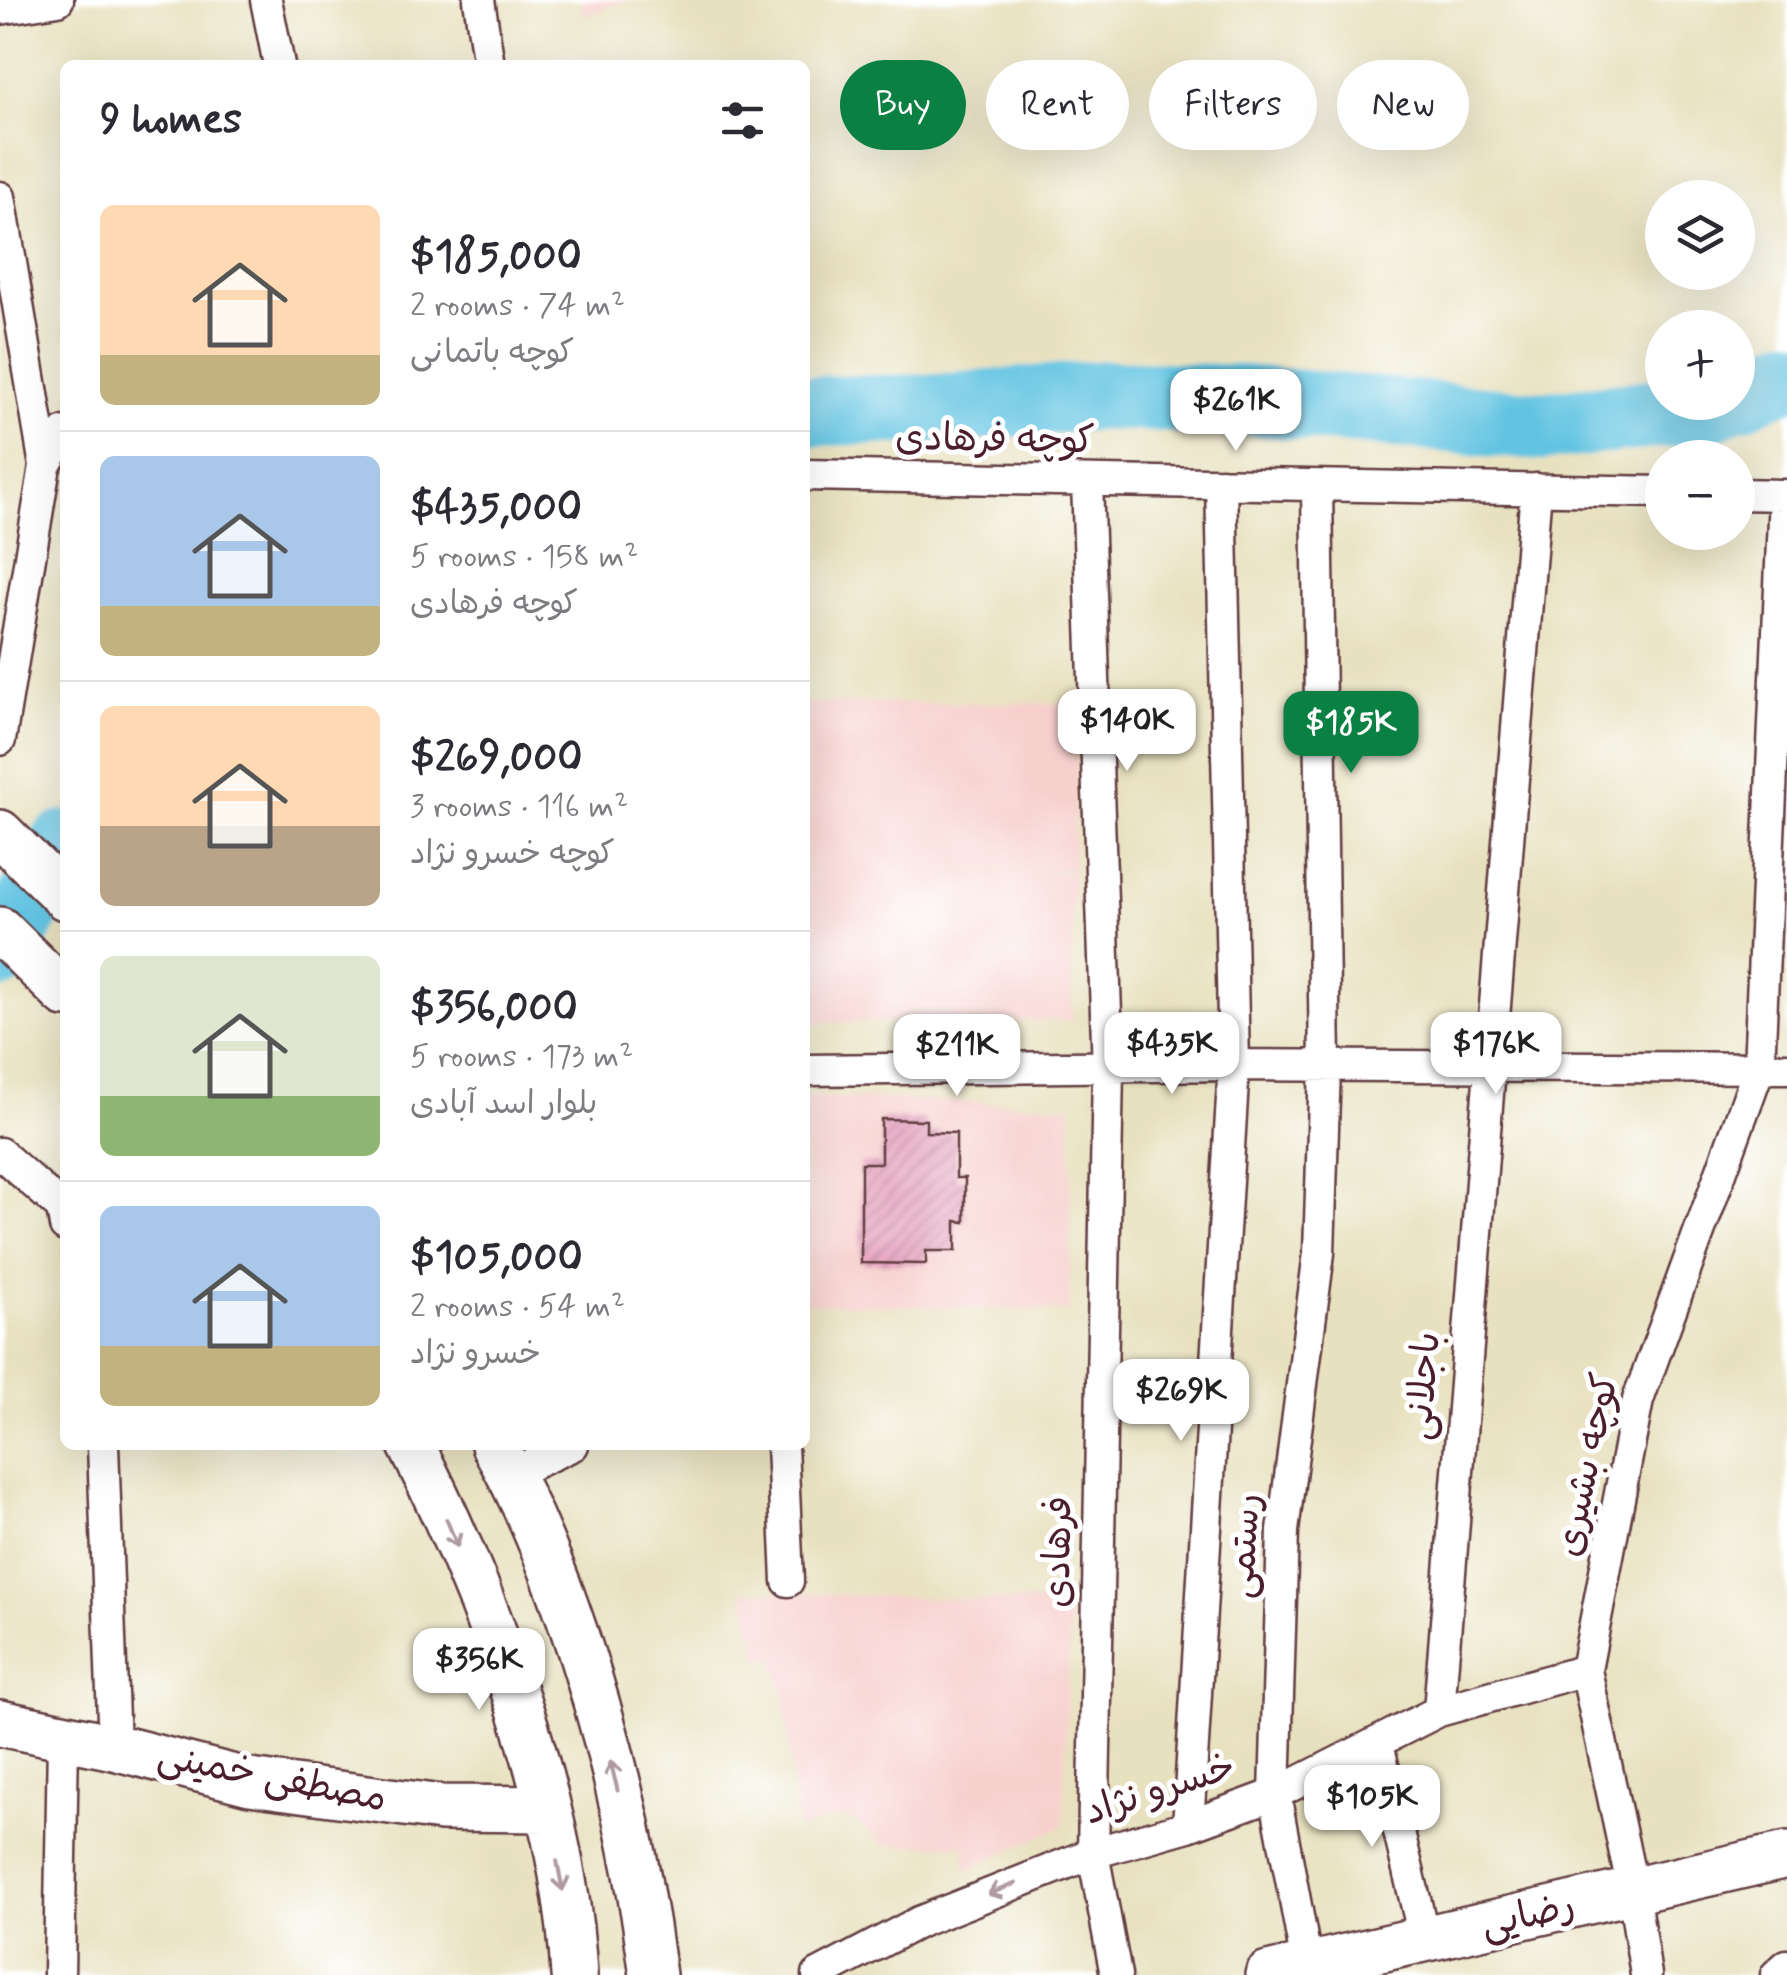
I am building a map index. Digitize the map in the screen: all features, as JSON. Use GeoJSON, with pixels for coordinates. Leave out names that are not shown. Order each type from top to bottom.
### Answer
{"type":"FeatureCollection","features":[{"type":"Feature","properties":{"kind":"main road"},"geometry":{"type":"LineString","coordinates":[[1,834],[60,892]]}},
{"type":"Feature","properties":{"kind":"main road"},"geometry":{"type":"LineString","coordinates":[[0,930],[59,987]]}},
{"type":"Feature","properties":{"kind":"main road"},"geometry":{"type":"LineString","coordinates":[[413,1450],[475,1589],[547,1809],[574,1975]]}},
{"type":"Feature","properties":{"kind":"main road"},"geometry":{"type":"LineString","coordinates":[[502,1460],[541,1546],[608,1750],[642,1887],[652,1975]]}},
{"type":"Feature","properties":{"kind":"main road","name":"مصطفی خمینی"},"geometry":{"type":"LineString","coordinates":[[0,1723],[63,1739],[114,1746],[250,1782],[441,1808],[547,1809]]}},
{"type":"Feature","properties":{"kind":"main road","name":"رضایی"},"geometry":{"type":"LineString","coordinates":[[1295,1973],[1787,1855]]}},
{"type":"Feature","properties":{"kind":"street"},"geometry":{"type":"LineString","coordinates":[[0,9],[58,0]]}},
{"type":"Feature","properties":{"kind":"street"},"geometry":{"type":"LineString","coordinates":[[266,0],[278,60]]}},
{"type":"Feature","properties":{"kind":"street"},"geometry":{"type":"LineString","coordinates":[[480,0],[488,60]]}},
{"type":"Feature","properties":{"kind":"street"},"geometry":{"type":"LineString","coordinates":[[0,197],[44,466],[0,740]]}},
{"type":"Feature","properties":{"kind":"street"},"geometry":{"type":"LineString","coordinates":[[44,466],[60,440]]}},
{"type":"Feature","properties":{"kind":"street","name":"کوچه فرهادی"},"geometry":{"type":"LineString","coordinates":[[810,475],[1645,492]]}},
{"type":"Feature","properties":{"kind":"street","name":"فرهادی"},"geometry":{"type":"LineString","coordinates":[[1087,482],[1108,1068],[1093,1853],[1116,1975]]}},
{"type":"Feature","properties":{"kind":"street"},"geometry":{"type":"LineString","coordinates":[[1188,1826],[1234,1065],[1220,484]]}},
{"type":"Feature","properties":{"kind":"street","name":"رستمی"},"geometry":{"type":"LineString","coordinates":[[1295,1973],[1275,1794],[1283,1531],[1319,1253],[1325,1066],[1317,486]]}},
{"type":"Feature","properties":{"kind":"street","name":"باجلانی"},"geometry":{"type":"LineString","coordinates":[[1439,1711],[1536,489]]}},
{"type":"Feature","properties":{"kind":"street","name":"کوچه بشیری"},"geometry":{"type":"LineString","coordinates":[[1646,1975],[1633,1891],[1586,1670],[1638,1400],[1773,1068],[1784,495],[1755,494]]}},
{"type":"Feature","properties":{"kind":"street"},"geometry":{"type":"LineString","coordinates":[[810,1070],[1234,1065],[1773,1068]]}},
{"type":"Feature","properties":{"kind":"street"},"geometry":{"type":"LineString","coordinates":[[0,1153],[60,1206]]}},
{"type":"Feature","properties":{"kind":"street"},"geometry":{"type":"LineString","coordinates":[[103,1450],[114,1746]]}},
{"type":"Feature","properties":{"kind":"street"},"geometry":{"type":"LineString","coordinates":[[502,1460],[550,1450]]}},
{"type":"Feature","properties":{"kind":"street"},"geometry":{"type":"LineString","coordinates":[[782,1450],[788,1581]]}},
{"type":"Feature","properties":{"kind":"street","name":"خسرو نژاد"},"geometry":{"type":"LineString","coordinates":[[818,1975],[919,1922],[1093,1853],[1188,1826],[1275,1794],[1439,1711],[1586,1670]]}},
{"type":"Feature","properties":{"kind":"street"},"geometry":{"type":"LineString","coordinates":[[59,1975],[63,1739]]}},
{"type":"Feature","properties":{"kind":"street"},"geometry":{"type":"LineString","coordinates":[[1378,1744],[1426,1941]]}},
{"type":"Feature","properties":{"kind":"street"},"geometry":{"type":"LineString","coordinates":[[1776,1975],[1787,1965]]}},
{"type":"Feature","properties":{"kind":"shaded area"},"geometry":{"type":"Polygon","coordinates":[[[581,0],[629,0],[583,16],[581,0]]]}},
{"type":"Feature","properties":{"kind":"shaded area"},"geometry":{"type":"Polygon","coordinates":[[[810,703],[1078,703],[1073,870],[864,869],[1073,872],[1072,1020],[810,1023],[810,703]]]}},
{"type":"Feature","properties":{"kind":"shaded area"},"geometry":{"type":"Polygon","coordinates":[[[810,1097],[1071,1105],[1070,1311],[810,1303],[810,1097]]]}},
{"type":"Feature","properties":{"kind":"shaded area"},"geometry":{"type":"Polygon","coordinates":[[[743,1591],[1070,1603],[1063,1826],[966,1870],[964,1845],[884,1845],[854,1821],[837,1817],[797,1830],[783,1690],[773,1658],[759,1659],[743,1591]]]}},
{"type":"Feature","properties":{"kind":"building"},"geometry":{"type":"Polygon","coordinates":[[[881,1119],[926,1120],[926,1132],[956,1133],[956,1178],[965,1178],[965,1222],[956,1221],[956,1251],[926,1251],[926,1264],[861,1263],[861,1163],[881,1163],[881,1119]]]}},
{"type":"Feature","properties":{"kind":"waterway"},"geometry":{"type":"LineString","coordinates":[[1755,388],[1787,374]]}},
{"type":"Feature","properties":{"kind":"waterway"},"geometry":{"type":"LineString","coordinates":[[810,411],[941,409],[1106,395],[1244,400],[1541,426],[1645,415]]}},
{"type":"Feature","properties":{"kind":"waterway"},"geometry":{"type":"LineString","coordinates":[[0,954],[60,853]]}}]}
